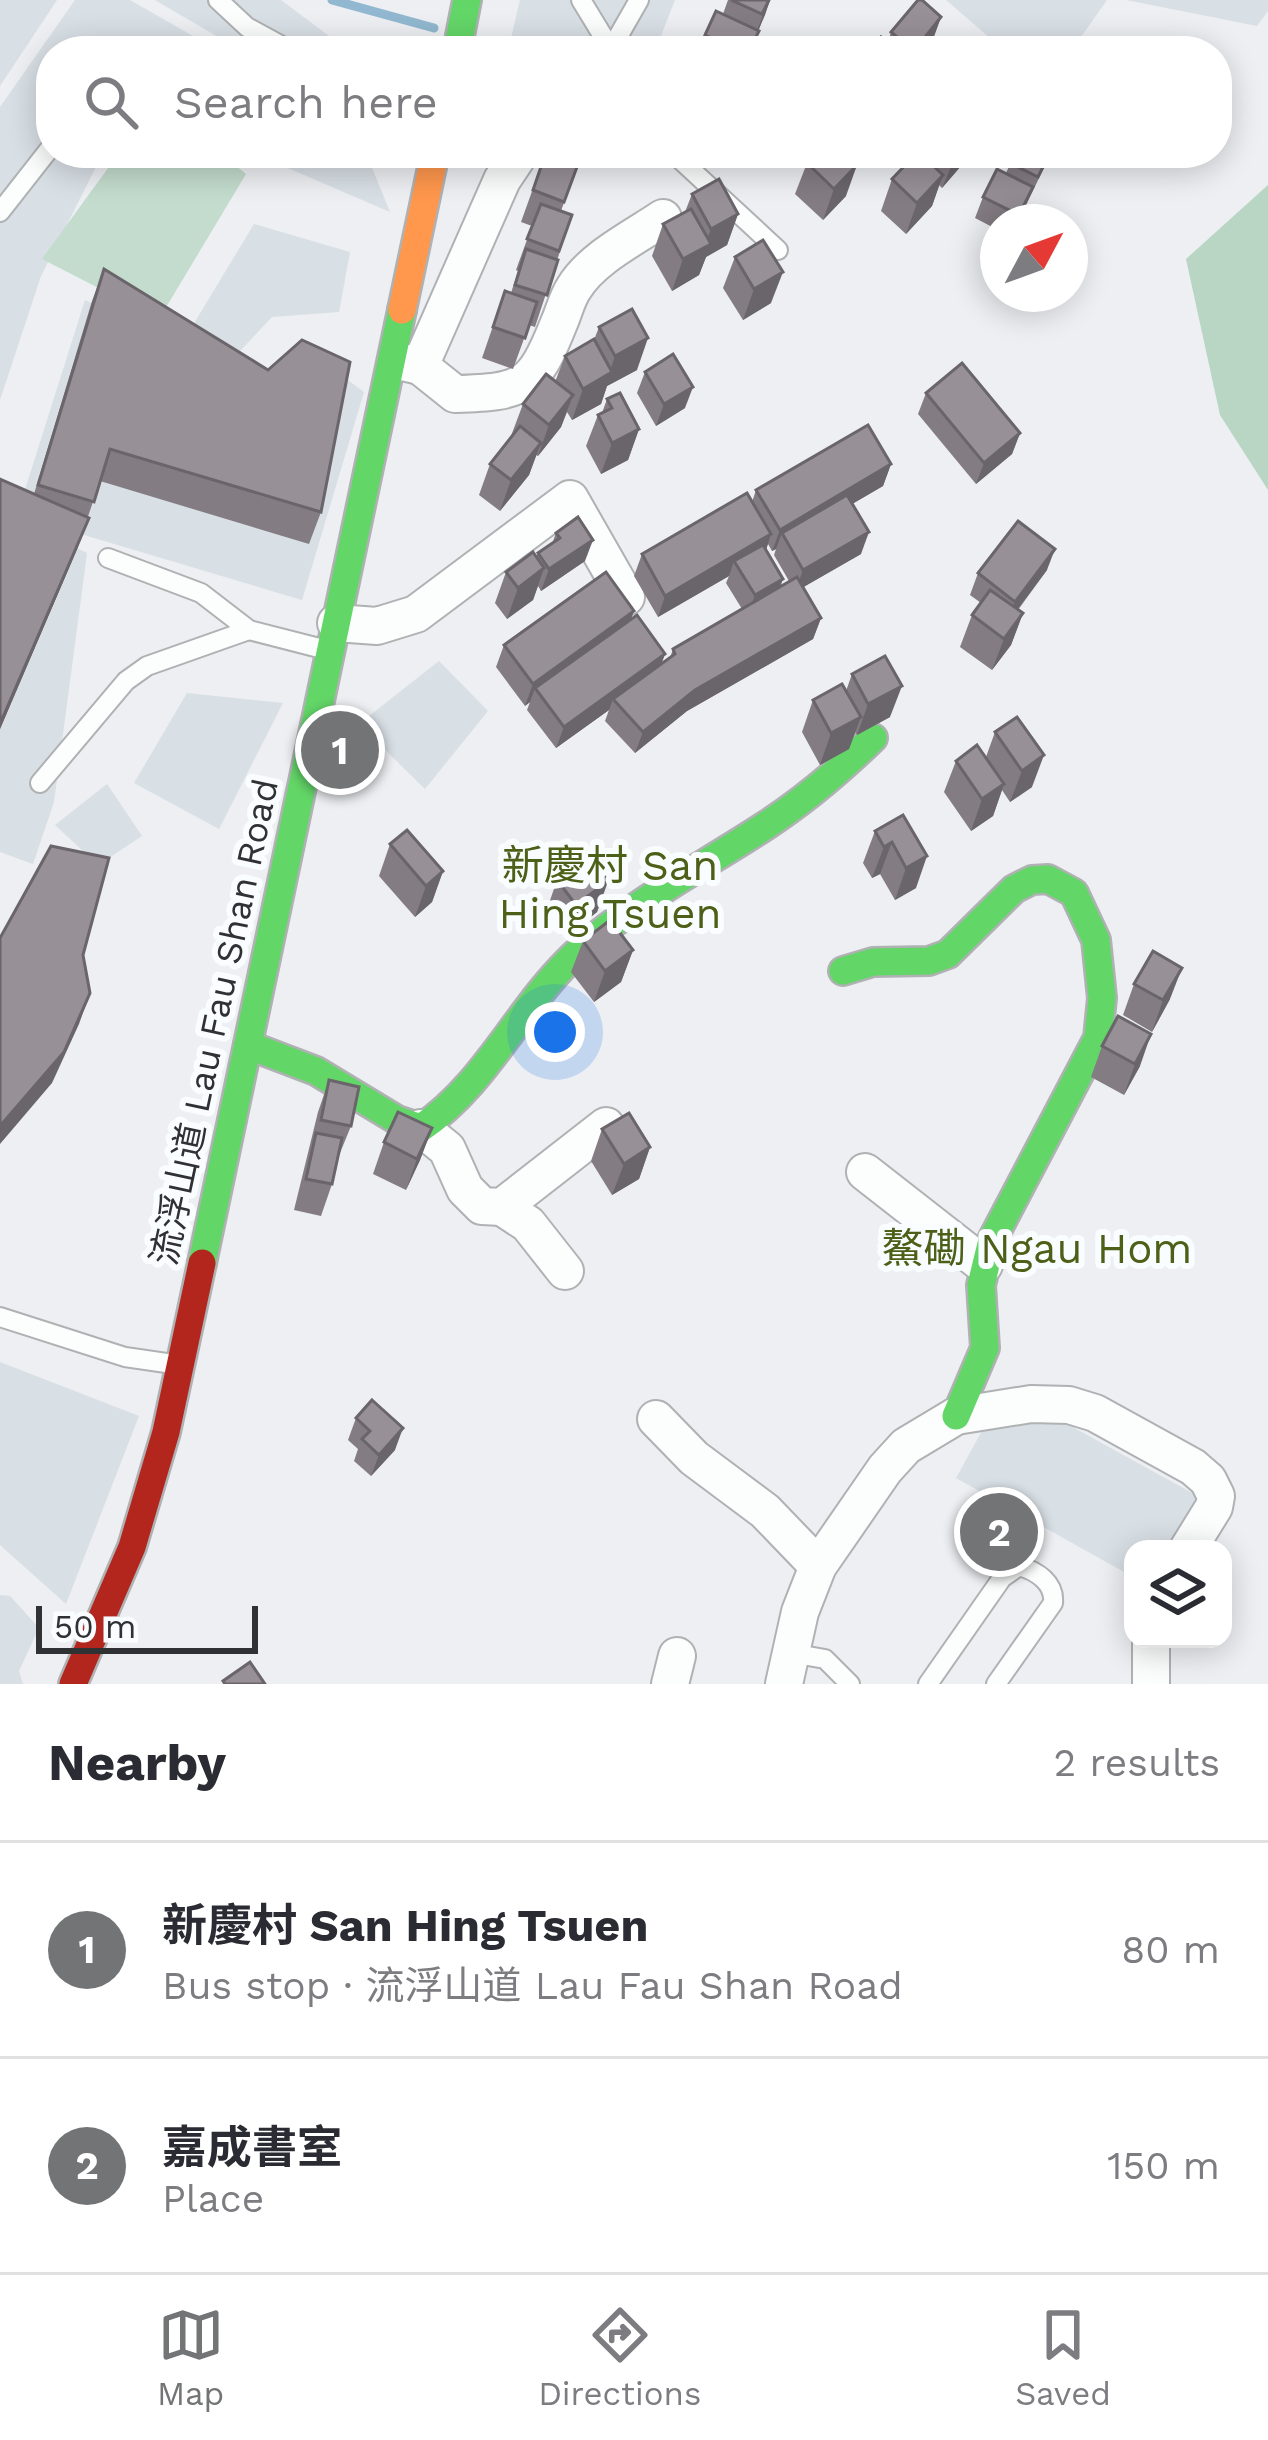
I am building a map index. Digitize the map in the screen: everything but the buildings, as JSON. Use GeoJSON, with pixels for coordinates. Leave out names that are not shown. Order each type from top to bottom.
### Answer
{"type":"FeatureCollection","features":[{"type":"Feature","properties":{"kind":"street"},"geometry":{"type":"LineString","coordinates":[[460,36],[467,0]]}},
{"type":"Feature","properties":{"kind":"street","name":"流浮山道 Lau Fau Shan Road"},"geometry":{"type":"LineString","coordinates":[[73,1684],[142,1516],[180,1365],[333,637],[406,363],[433,168]]}},
{"type":"Feature","properties":{"kind":"street"},"geometry":{"type":"LineString","coordinates":[[510,168],[406,363],[455,394],[494,393],[532,378],[574,286],[663,218]]}},
{"type":"Feature","properties":{"kind":"street"},"geometry":{"type":"LineString","coordinates":[[333,637],[416,614],[568,486],[626,597]]}},
{"type":"Feature","properties":{"kind":"street"},"geometry":{"type":"LineString","coordinates":[[422,1128],[449,1108],[578,952],[672,881],[794,807],[847,766],[873,738]]}},
{"type":"Feature","properties":{"kind":"street"},"geometry":{"type":"LineString","coordinates":[[842,970],[873,962],[929,961],[948,954],[1014,889],[1031,880],[1064,885],[1084,909],[1100,968],[1098,1037],[992,1240],[981,1285],[985,1348],[956,1416]]}},
{"type":"Feature","properties":{"kind":"street"},"geometry":{"type":"LineString","coordinates":[[248,1045],[316,1071],[398,1120],[422,1128],[447,1149],[465,1189],[482,1206],[502,1207],[528,1224],[565,1271]]}},
{"type":"Feature","properties":{"kind":"street"},"geometry":{"type":"LineString","coordinates":[[502,1207],[606,1126]]}},
{"type":"Feature","properties":{"kind":"street"},"geometry":{"type":"LineString","coordinates":[[865,1172],[984,1265]]}},
{"type":"Feature","properties":{"kind":"street"},"geometry":{"type":"LineString","coordinates":[[787,1668],[800,1612],[818,1566],[906,1446],[956,1416],[1030,1404],[1069,1405],[1094,1413],[1193,1467],[1208,1480],[1216,1496],[1214,1508],[1194,1540]]}},
{"type":"Feature","properties":{"kind":"street"},"geometry":{"type":"LineString","coordinates":[[656,1419],[694,1458],[765,1510],[818,1566]]}},
{"type":"Feature","properties":{"kind":"street"},"geometry":{"type":"LineString","coordinates":[[1151,1648],[1151,1684]]}},
{"type":"Feature","properties":{"kind":"lane"},"geometry":{"type":"LineString","coordinates":[[218,0],[264,36]]}},
{"type":"Feature","properties":{"kind":"lane"},"geometry":{"type":"LineString","coordinates":[[581,0],[603,36]]}},
{"type":"Feature","properties":{"kind":"lane"},"geometry":{"type":"LineString","coordinates":[[619,36],[639,0]]}},
{"type":"Feature","properties":{"kind":"lane"},"geometry":{"type":"LineString","coordinates":[[0,212],[36,166]]}},
{"type":"Feature","properties":{"kind":"lane"},"geometry":{"type":"LineString","coordinates":[[689,168],[778,250]]}},
{"type":"Feature","properties":{"kind":"lane"},"geometry":{"type":"LineString","coordinates":[[108,558],[201,593],[248,630]]}},
{"type":"Feature","properties":{"kind":"lane"},"geometry":{"type":"LineString","coordinates":[[40,783],[126,681],[147,666],[248,630],[333,637]]}},
{"type":"Feature","properties":{"kind":"lane"},"geometry":{"type":"LineString","coordinates":[[0,1317],[124,1357],[180,1365]]}},
{"type":"Feature","properties":{"kind":"lane"},"geometry":{"type":"LineString","coordinates":[[928,1684],[1002,1578],[1019,1566],[1048,1582],[1053,1603],[996,1684]]}},
{"type":"Feature","properties":{"kind":"lane"},"geometry":{"type":"LineString","coordinates":[[787,1668],[826,1659],[850,1684]]}},
{"type":"Feature","properties":{"kind":"shaded area"},"geometry":{"type":"Polygon","coordinates":[[[0,0],[57,0],[0,86],[0,0]]]}},
{"type":"Feature","properties":{"kind":"shaded area"},"geometry":{"type":"Polygon","coordinates":[[[75,0],[130,0],[193,36],[50,36],[75,0]]]}},
{"type":"Feature","properties":{"kind":"shaded area"},"geometry":{"type":"Polygon","coordinates":[[[155,0],[281,0],[329,36],[216,36],[155,0]]]}},
{"type":"Feature","properties":{"kind":"shaded area"},"geometry":{"type":"Polygon","coordinates":[[[520,0],[675,0],[661,36],[512,36],[520,0]]]}},
{"type":"Feature","properties":{"kind":"shaded area"},"geometry":{"type":"Polygon","coordinates":[[[946,0],[1107,0],[1082,36],[988,36],[946,0]]]}},
{"type":"Feature","properties":{"kind":"shaded area"},"geometry":{"type":"Polygon","coordinates":[[[1126,0],[1268,0],[1268,11],[1257,26],[1126,0]]]}},
{"type":"Feature","properties":{"kind":"shaded area"},"geometry":{"type":"Polygon","coordinates":[[[36,56],[36,168],[95,168],[41,276],[0,400],[0,107],[36,56]]]}},
{"type":"Feature","properties":{"kind":"shaded area"},"geometry":{"type":"Polygon","coordinates":[[[288,168],[372,168],[390,212],[288,168]]]}},
{"type":"Feature","properties":{"kind":"shaded area"},"geometry":{"type":"Polygon","coordinates":[[[254,224],[350,252],[339,312],[272,317],[240,351],[190,330],[254,224]]]}},
{"type":"Feature","properties":{"kind":"shaded area"},"geometry":{"type":"Polygon","coordinates":[[[85,300],[246,371],[326,364],[364,392],[302,600],[17,515],[85,300]]]}},
{"type":"Feature","properties":{"kind":"shaded area"},"geometry":{"type":"Polygon","coordinates":[[[0,512],[87,553],[54,802],[33,864],[0,852],[0,512]]]}},
{"type":"Feature","properties":{"kind":"shaded area"},"geometry":{"type":"Polygon","coordinates":[[[439,661],[488,711],[425,789],[359,724],[439,661]]]}},
{"type":"Feature","properties":{"kind":"shaded area"},"geometry":{"type":"Polygon","coordinates":[[[187,693],[283,703],[219,829],[134,783],[187,693]]]}},
{"type":"Feature","properties":{"kind":"shaded area"},"geometry":{"type":"Polygon","coordinates":[[[107,784],[142,836],[98,865],[55,825],[107,784]]]}},
{"type":"Feature","properties":{"kind":"shaded area"},"geometry":{"type":"Polygon","coordinates":[[[0,1362],[139,1416],[66,1604],[0,1545],[0,1362]]]}},
{"type":"Feature","properties":{"kind":"shaded area"},"geometry":{"type":"Polygon","coordinates":[[[989,1418],[1069,1425],[1205,1500],[1181,1540],[1124,1540],[1124,1572],[956,1478],[989,1418]]]}},
{"type":"Feature","properties":{"kind":"shaded area"},"geometry":{"type":"Polygon","coordinates":[[[0,1595],[10,1596],[39,1628],[19,1671],[23,1684],[0,1684],[0,1595]]]}},
{"type":"Feature","properties":{"kind":"green space"},"geometry":{"type":"Polygon","coordinates":[[[108,168],[239,168],[246,174],[159,319],[42,259],[108,168]]]}},
{"type":"Feature","properties":{"kind":"green space"},"geometry":{"type":"Polygon","coordinates":[[[1268,185],[1268,490],[1220,415],[1186,259],[1268,185]]]}},
{"type":"Feature","properties":{"kind":"waterway"},"geometry":{"type":"LineString","coordinates":[[332,0],[434,28]]}},
{"type":"Feature","properties":{"kind":"traffic: fast"},"geometry":{"type":"LineString","coordinates":[[460,36],[467,0]]}},
{"type":"Feature","properties":{"kind":"traffic: fast"},"geometry":{"type":"LineString","coordinates":[[202,1263],[402,310]]}},
{"type":"Feature","properties":{"kind":"traffic: fast"},"geometry":{"type":"LineString","coordinates":[[248,1045],[316,1071],[397,1120],[421,1128],[466,1088],[581,949],[647,900],[794,806],[873,738]]}},
{"type":"Feature","properties":{"kind":"traffic: fast"},"geometry":{"type":"LineString","coordinates":[[843,971],[873,962],[929,961],[948,954],[1014,889],[1032,880],[1048,879],[1074,893],[1096,940],[1102,998],[1098,1038],[992,1240],[981,1285],[985,1348],[956,1416]]}},
{"type":"Feature","properties":{"kind":"traffic: slow"},"geometry":{"type":"LineString","coordinates":[[402,310],[432,168]]}},
{"type":"Feature","properties":{"kind":"traffic: jam"},"geometry":{"type":"LineString","coordinates":[[73,1684],[132,1547],[166,1432],[202,1263]]}},
{"type":"Feature","properties":{"kind":"place","name":"新慶村 San Hing Tsuen"},"geometry":{"type":"Point","coordinates":[340,750]}},
{"type":"Feature","properties":{"kind":"place","name":"嘉成書室"},"geometry":{"type":"Point","coordinates":[999,1532]}},
{"type":"Feature","properties":{"kind":"district","name":"新慶村 San Hing Tsuen"},"geometry":{"type":"Point","coordinates":[610,889]}},
{"type":"Feature","properties":{"kind":"district","name":"鰲磡 Ngau Hom"},"geometry":{"type":"Point","coordinates":[1037,1248]}}]}
